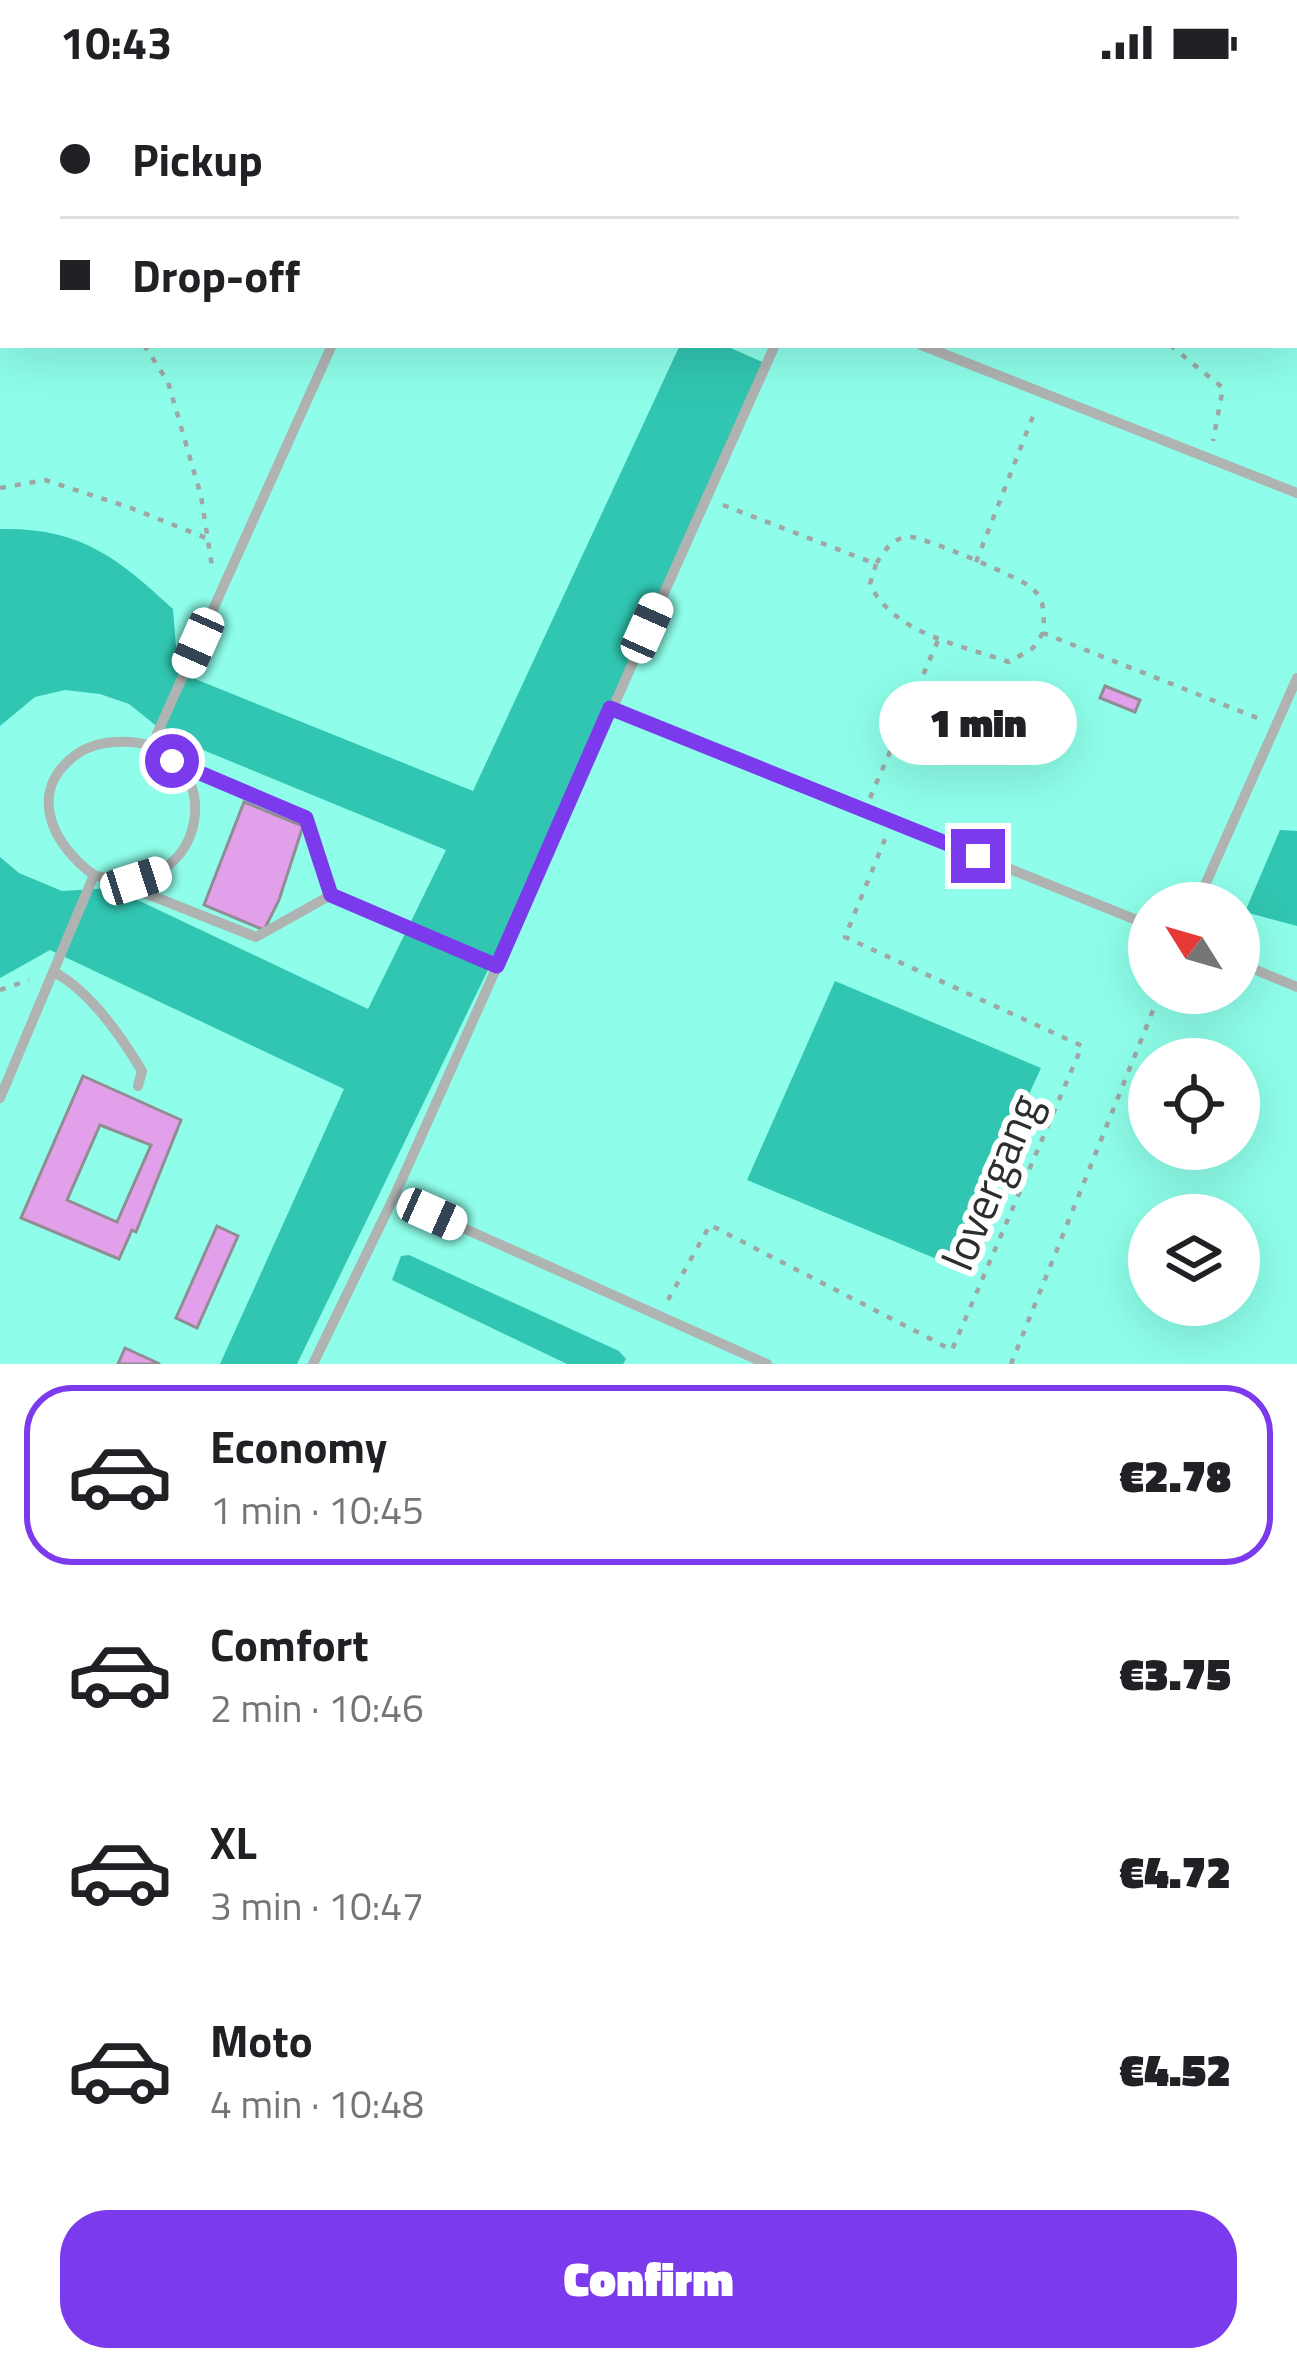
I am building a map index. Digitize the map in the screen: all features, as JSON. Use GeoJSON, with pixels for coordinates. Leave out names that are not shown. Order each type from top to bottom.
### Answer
{"type":"FeatureCollection","features":[{"type":"Feature","properties":{"kind":"lane"},"geometry":{"type":"LineString","coordinates":[[154,740],[331,348]]}},
{"type":"Feature","properties":{"kind":"lane"},"geometry":{"type":"LineString","coordinates":[[313,1364],[394,1197],[774,348]]}},
{"type":"Feature","properties":{"kind":"lane"},"geometry":{"type":"LineString","coordinates":[[929,348],[1297,493]]}},
{"type":"Feature","properties":{"kind":"lane"},"geometry":{"type":"LineString","coordinates":[[1206,882],[1297,679]]}},
{"type":"Feature","properties":{"kind":"lane"},"geometry":{"type":"LineString","coordinates":[[610,708],[1128,917]]}},
{"type":"Feature","properties":{"kind":"lane"},"geometry":{"type":"LineString","coordinates":[[113,880],[136,881],[159,874],[190,840],[197,818],[189,777],[154,740]]}},
{"type":"Feature","properties":{"kind":"lane"},"geometry":{"type":"LineString","coordinates":[[154,740],[94,745],[73,757],[58,776],[49,801],[52,829],[65,852],[94,875],[256,937],[331,895]]}},
{"type":"Feature","properties":{"kind":"lane"},"geometry":{"type":"LineString","coordinates":[[172,761],[306,818],[331,895],[497,966]]}},
{"type":"Feature","properties":{"kind":"lane"},"geometry":{"type":"LineString","coordinates":[[0,1098],[94,875]]}},
{"type":"Feature","properties":{"kind":"lane"},"geometry":{"type":"LineString","coordinates":[[54,971],[69,980],[130,1051],[142,1071],[138,1086]]}},
{"type":"Feature","properties":{"kind":"lane"},"geometry":{"type":"LineString","coordinates":[[1260,972],[1297,987]]}},
{"type":"Feature","properties":{"kind":"lane"},"geometry":{"type":"LineString","coordinates":[[394,1197],[767,1364]]}},
{"type":"Feature","properties":{"kind":"path"},"geometry":{"type":"LineString","coordinates":[[146,348],[169,382],[211,540],[214,608]]}},
{"type":"Feature","properties":{"kind":"path"},"geometry":{"type":"LineString","coordinates":[[1173,348],[1223,388],[1209,458]]}},
{"type":"Feature","properties":{"kind":"path"},"geometry":{"type":"LineString","coordinates":[[976,562],[1042,393]]}},
{"type":"Feature","properties":{"kind":"path"},"geometry":{"type":"LineString","coordinates":[[0,488],[45,480],[211,540]]}},
{"type":"Feature","properties":{"kind":"path"},"geometry":{"type":"LineString","coordinates":[[707,499],[875,564]]}},
{"type":"Feature","properties":{"kind":"path"},"geometry":{"type":"LineString","coordinates":[[912,537],[976,562],[1035,590],[1045,607],[1043,633],[1033,648],[1009,662],[901,621],[880,605],[870,584],[875,564],[888,546],[912,537]]}},
{"type":"Feature","properties":{"kind":"path"},"geometry":{"type":"LineString","coordinates":[[1043,633],[1276,725]]}},
{"type":"Feature","properties":{"kind":"path"},"geometry":{"type":"LineString","coordinates":[[865,811],[939,638]]}},
{"type":"Feature","properties":{"kind":"path","name":"lovergang"},"geometry":{"type":"LineString","coordinates":[[659,1316],[710,1225],[952,1350],[1082,1046],[845,937],[892,822]]}},
{"type":"Feature","properties":{"kind":"path"},"geometry":{"type":"LineString","coordinates":[[0,990],[54,971]]}},
{"type":"Feature","properties":{"kind":"path"},"geometry":{"type":"LineString","coordinates":[[1011,1364],[1152,1014]]}},
{"type":"Feature","properties":{"kind":"shaded area"},"geometry":{"type":"Polygon","coordinates":[[[0,348],[1297,348],[1297,1364],[0,1364],[0,348]]]}},
{"type":"Feature","properties":{"kind":"shaded area"},"geometry":{"type":"Polygon","coordinates":[[[679,348],[731,348],[769,365],[502,941],[297,1364],[220,1364],[344,1089],[50,950],[0,978],[0,857],[19,873],[62,891],[112,888],[368,1009],[446,850],[169,736],[129,704],[100,694],[65,690],[35,697],[0,726],[0,529],[75,540],[133,574],[173,609],[178,672],[473,791],[679,348]]]}},
{"type":"Feature","properties":{"kind":"shaded area"},"geometry":{"type":"Polygon","coordinates":[[[1280,830],[1297,831],[1297,926],[1260,916],[1258,882],[1280,830]]]}},
{"type":"Feature","properties":{"kind":"shaded area"},"geometry":{"type":"Polygon","coordinates":[[[835,981],[1041,1068],[951,1265],[747,1180],[835,981]]]}},
{"type":"Feature","properties":{"kind":"shaded area"},"geometry":{"type":"Polygon","coordinates":[[[409,1255],[619,1351],[626,1359],[623,1364],[567,1364],[392,1280],[401,1256],[409,1255]]]}},
{"type":"Feature","properties":{"kind":"building"},"geometry":{"type":"Polygon","coordinates":[[[1105,686],[1140,700],[1135,712],[1100,698],[1105,686]]]}},
{"type":"Feature","properties":{"kind":"building"},"geometry":{"type":"Polygon","coordinates":[[[244,802],[303,826],[264,930],[204,905],[244,802]]]}},
{"type":"Feature","properties":{"kind":"building"},"geometry":{"type":"Polygon","coordinates":[[[83,1076],[181,1120],[136,1232],[132,1230],[119,1259],[21,1218],[83,1076]],[[100,1125],[67,1200],[117,1222],[151,1145],[100,1125]]]}},
{"type":"Feature","properties":{"kind":"building"},"geometry":{"type":"Polygon","coordinates":[[[217,1226],[238,1236],[197,1328],[176,1318],[217,1226]]]}},
{"type":"Feature","properties":{"kind":"building"},"geometry":{"type":"Polygon","coordinates":[[[125,1348],[160,1364],[118,1364],[125,1348]]]}},
{"type":"Feature","properties":{"kind":"route"},"geometry":{"type":"LineString","coordinates":[[172,761],[306,818],[331,895],[497,966],[610,708],[978,856]]}}]}
